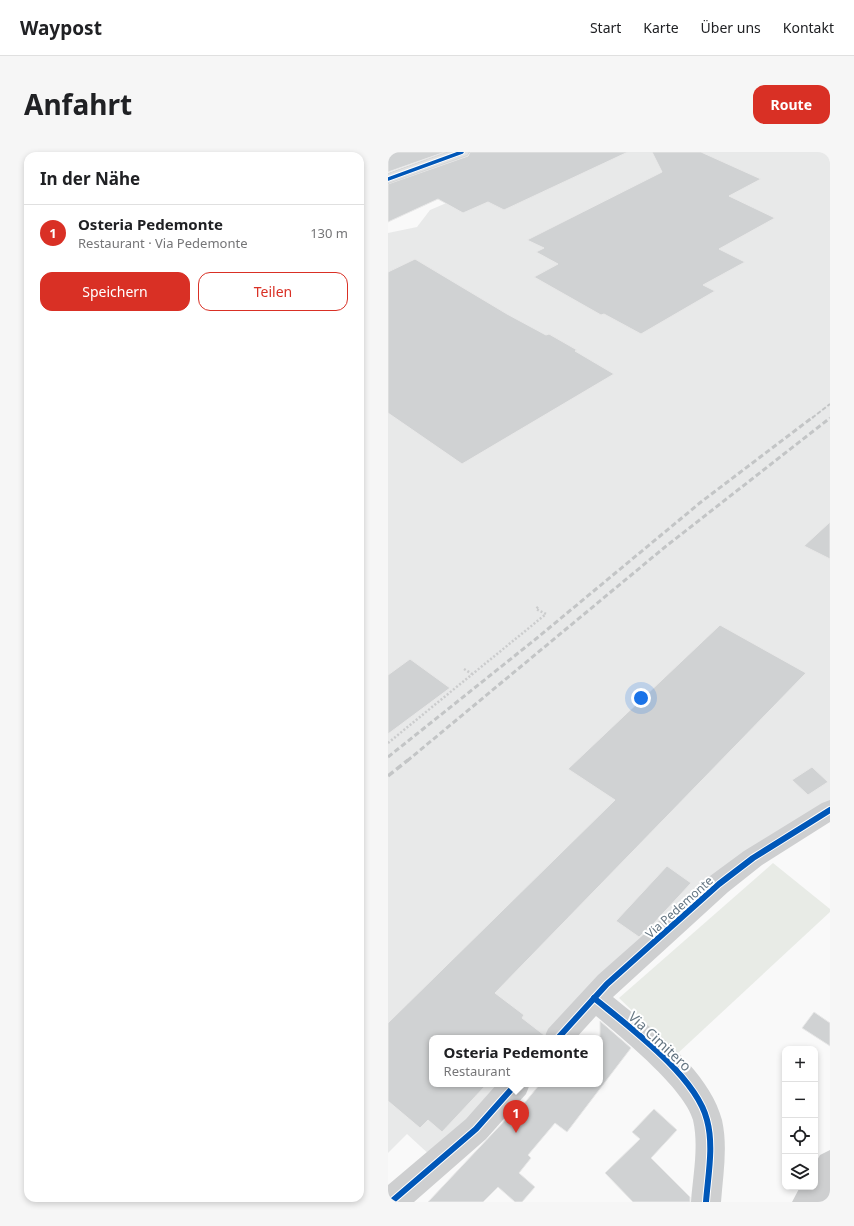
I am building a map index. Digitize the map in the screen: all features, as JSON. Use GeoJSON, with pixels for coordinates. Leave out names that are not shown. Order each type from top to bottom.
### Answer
{"type":"FeatureCollection","features":[{"type":"Feature","properties":{"kind":"main road"},"geometry":{"type":"LineString","coordinates":[[388,179],[462,152]]}},
{"type":"Feature","properties":{"kind":"street","name":"Via Pedemonte"},"geometry":{"type":"LineString","coordinates":[[561,1035],[594,998],[719,884],[753,858],[830,810]]}},
{"type":"Feature","properties":{"kind":"street","name":"Via Cimitero"},"geometry":{"type":"LineString","coordinates":[[594,998],[693,1088],[703,1104],[710,1132],[706,1202]]}},
{"type":"Feature","properties":{"kind":"street"},"geometry":{"type":"LineString","coordinates":[[391,1202],[476,1130],[513,1087]]}},
{"type":"Feature","properties":{"kind":"street"},"geometry":{"type":"LineString","coordinates":[[807,1202],[817,1191],[830,1165]]}},
{"type":"Feature","properties":{"kind":"path"},"geometry":{"type":"LineString","coordinates":[[388,743],[546,614],[536,609],[538,606]]}},
{"type":"Feature","properties":{"kind":"path"},"geometry":{"type":"LineString","coordinates":[[464,669],[472,674]]}},
{"type":"Feature","properties":{"kind":"shaded area"},"geometry":{"type":"Polygon","coordinates":[[[548,152],[830,152],[830,810],[589,989],[545,1035],[429,1035],[429,1087],[498,1087],[432,1157],[407,1134],[388,1153],[388,233],[417,227],[430,210],[498,181],[548,152]]]}},
{"type":"Feature","properties":{"kind":"shaded area"},"geometry":{"type":"Polygon","coordinates":[[[773,863],[830,909],[830,912],[677,1054],[619,998],[773,863]]]}},
{"type":"Feature","properties":{"kind":"building"},"geometry":{"type":"Polygon","coordinates":[[[388,152],[445,152],[388,172],[388,152]]]}},
{"type":"Feature","properties":{"kind":"building"},"geometry":{"type":"Polygon","coordinates":[[[470,152],[628,152],[504,210],[488,202],[463,213],[438,199],[388,222],[388,184],[468,156],[470,152]]]}},
{"type":"Feature","properties":{"kind":"building"},"geometry":{"type":"Polygon","coordinates":[[[652,152],[701,152],[761,179],[729,196],[775,218],[719,249],[745,262],[703,285],[715,291],[641,334],[604,314],[601,315],[534,277],[558,264],[536,252],[544,248],[527,240],[662,172],[652,152]]]}},
{"type":"Feature","properties":{"kind":"building"},"geometry":{"type":"Polygon","coordinates":[[[415,259],[507,314],[546,335],[549,334],[577,350],[575,351],[614,374],[462,464],[388,413],[388,272],[415,259]]]}},
{"type":"Feature","properties":{"kind":"building"},"geometry":{"type":"Polygon","coordinates":[[[830,522],[830,559],[804,546],[830,522]]]}},
{"type":"Feature","properties":{"kind":"building"},"geometry":{"type":"Polygon","coordinates":[[[720,625],[806,673],[495,993],[524,1015],[522,1018],[544,1035],[429,1035],[429,1087],[484,1087],[442,1132],[428,1120],[420,1128],[388,1101],[388,1023],[615,800],[568,769],[720,625]]]}},
{"type":"Feature","properties":{"kind":"building"},"geometry":{"type":"Polygon","coordinates":[[[410,659],[450,688],[388,734],[388,675],[410,659]]]}},
{"type":"Feature","properties":{"kind":"building"},"geometry":{"type":"Polygon","coordinates":[[[812,767],[828,782],[808,795],[792,780],[812,767]]]}},
{"type":"Feature","properties":{"kind":"building"},"geometry":{"type":"Polygon","coordinates":[[[667,866],[691,883],[639,937],[616,921],[667,866]]]}},
{"type":"Feature","properties":{"kind":"building"},"geometry":{"type":"Polygon","coordinates":[[[814,1012],[830,1023],[830,1046],[802,1028],[814,1012]]]}},
{"type":"Feature","properties":{"kind":"building"},"geometry":{"type":"Polygon","coordinates":[[[600,1021],[631,1048],[603,1085],[603,1035],[600,1035],[600,1021]]]}},
{"type":"Feature","properties":{"kind":"building"},"geometry":{"type":"Polygon","coordinates":[[[538,1087],[601,1087],[567,1132],[555,1123],[528,1155],[531,1158],[519,1173],[535,1187],[522,1202],[515,1202],[498,1187],[483,1202],[428,1202],[510,1115],[513,1117],[538,1087]]]}},
{"type":"Feature","properties":{"kind":"building"},"geometry":{"type":"Polygon","coordinates":[[[654,1109],[677,1130],[651,1158],[690,1197],[690,1202],[633,1202],[605,1173],[640,1139],[632,1132],[654,1109]]]}},
{"type":"Feature","properties":{"kind":"railway"},"geometry":{"type":"LineString","coordinates":[[812,418],[830,404]]}},
{"type":"Feature","properties":{"kind":"railway"},"geometry":{"type":"LineString","coordinates":[[388,757],[537,638],[701,502],[813,417]]}},
{"type":"Feature","properties":{"kind":"railway"},"geometry":{"type":"LineString","coordinates":[[407,761],[665,547],[830,418]]}},
{"type":"Feature","properties":{"kind":"railway"},"geometry":{"type":"LineString","coordinates":[[388,776],[408,760]]}},
{"type":"Feature","properties":{"kind":"cycle path"},"geometry":{"type":"LineString","coordinates":[[388,179],[462,152]]}},
{"type":"Feature","properties":{"kind":"cycle path"},"geometry":{"type":"LineString","coordinates":[[561,1035],[607,984],[719,884],[753,858],[830,810]]}},
{"type":"Feature","properties":{"kind":"cycle path"},"geometry":{"type":"LineString","coordinates":[[594,998],[659,1054],[676,1071],[701,1104],[707,1119],[710,1140],[710,1160],[706,1202]]}},
{"type":"Feature","properties":{"kind":"cycle path"},"geometry":{"type":"LineString","coordinates":[[391,1202],[476,1129],[513,1087]]}},
{"type":"Feature","properties":{"kind":"place","name":"Osteria Pedemonte"},"geometry":{"type":"Point","coordinates":[516,1133]}}]}
